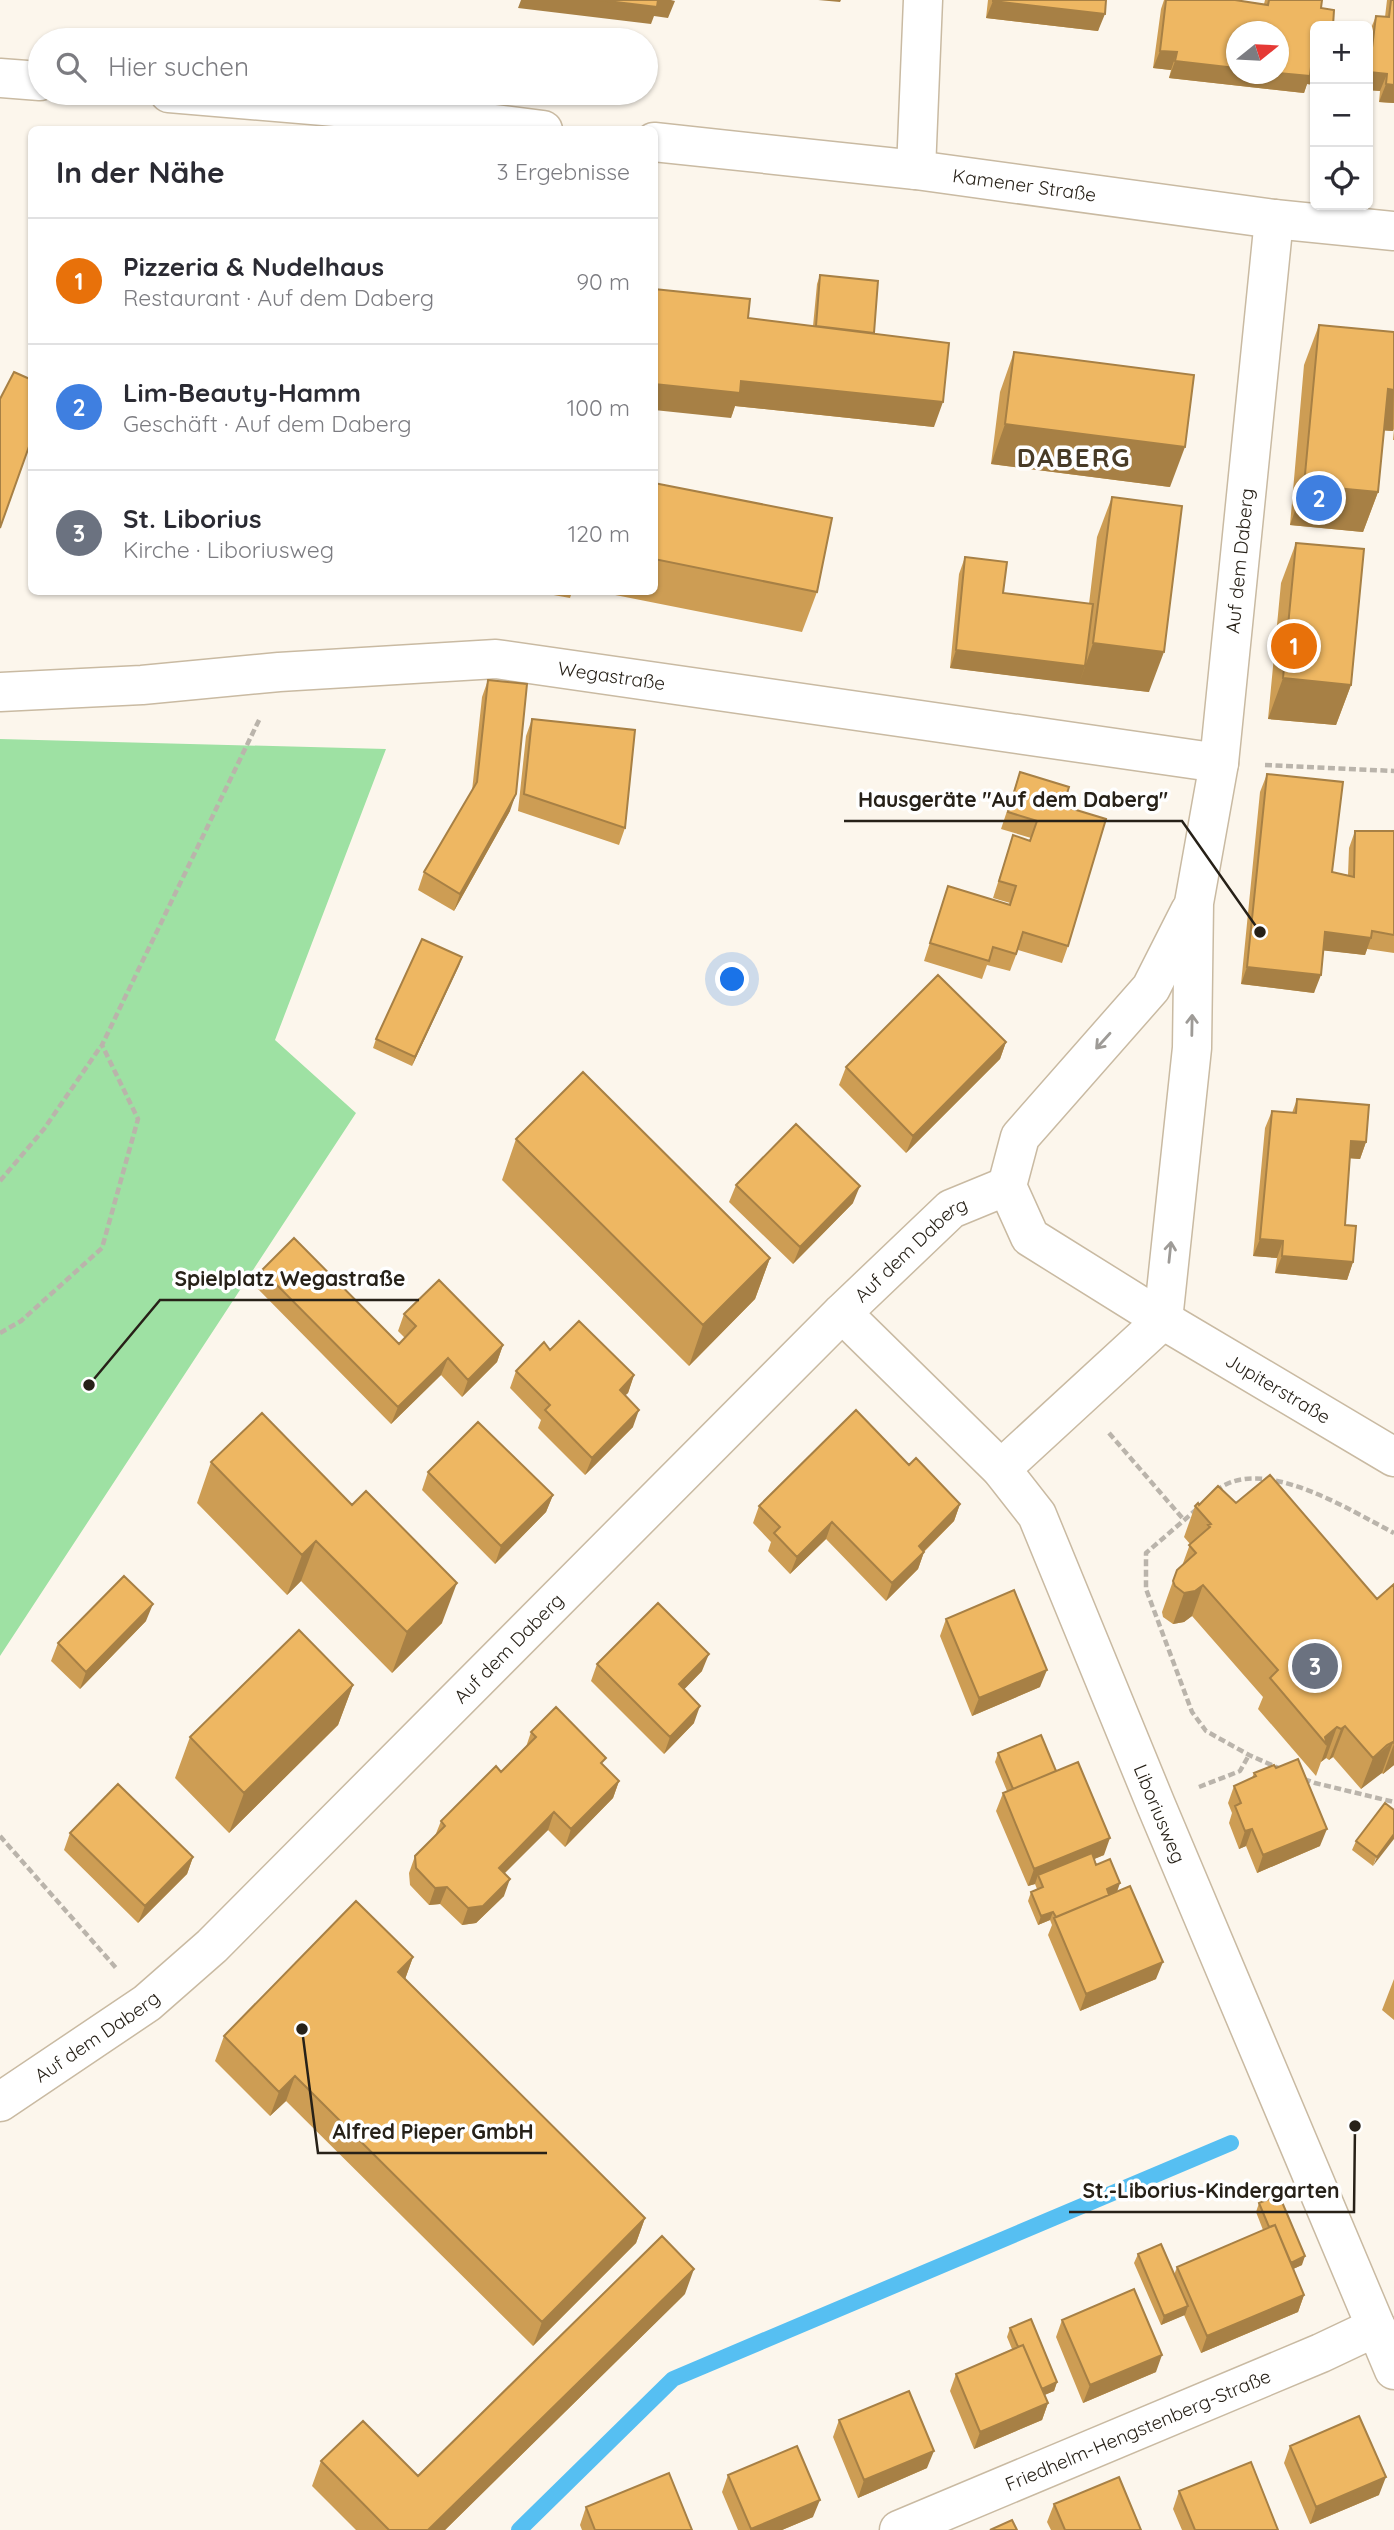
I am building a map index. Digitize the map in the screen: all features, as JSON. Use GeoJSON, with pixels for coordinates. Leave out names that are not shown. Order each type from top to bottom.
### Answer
{"type":"FeatureCollection","features":[{"type":"Feature","properties":{"kind":"street"},"geometry":{"type":"LineString","coordinates":[[916,170],[923,0]]}},
{"type":"Feature","properties":{"kind":"street"},"geometry":{"type":"LineString","coordinates":[[0,78],[28,80]]}},
{"type":"Feature","properties":{"kind":"street"},"geometry":{"type":"LineString","coordinates":[[305,105],[507,126]]}},
{"type":"Feature","properties":{"kind":"street","name":"Kamener Straße"},"geometry":{"type":"LineString","coordinates":[[658,142],[916,170],[1274,219],[1394,231]]}},
{"type":"Feature","properties":{"kind":"street","name":"Auf dem Daberg"},"geometry":{"type":"LineString","coordinates":[[1163,1320],[1192,1048],[1194,903],[1219,763],[1274,219]]}},
{"type":"Feature","properties":{"kind":"street","name":"Wegastraße"},"geometry":{"type":"LineString","coordinates":[[0,692],[142,685],[279,672],[496,659],[1219,763]]}},
{"type":"Feature","properties":{"kind":"street","name":"Auf dem Daberg"},"geometry":{"type":"LineString","coordinates":[[0,2102],[147,2003],[212,1946],[842,1313],[951,1209],[1007,1186],[1020,1137],[1151,988],[1194,903]]}},
{"type":"Feature","properties":{"kind":"street"},"geometry":{"type":"LineString","coordinates":[[1001,1469],[1163,1320],[1030,1237],[1007,1186]]}},
{"type":"Feature","properties":{"kind":"street","name":"Liboriusweg"},"geometry":{"type":"LineString","coordinates":[[842,1313],[1001,1469],[1037,1515],[1394,2370]]}},
{"type":"Feature","properties":{"kind":"street","name":"Jupiterstraße"},"geometry":{"type":"LineString","coordinates":[[1163,1320],[1394,1457]]}},
{"type":"Feature","properties":{"kind":"street","name":"Friedhelm-Hengstenberg-Straße"},"geometry":{"type":"LineString","coordinates":[[899,2530],[1321,2353],[1376,2327]]}},
{"type":"Feature","properties":{"kind":"path"},"geometry":{"type":"LineString","coordinates":[[0,1181],[44,1129],[102,1045],[257,728],[279,672]]}},
{"type":"Feature","properties":{"kind":"path"},"geometry":{"type":"LineString","coordinates":[[1219,763],[1394,771]]}},
{"type":"Feature","properties":{"kind":"path"},"geometry":{"type":"LineString","coordinates":[[0,1333],[21,1321],[102,1248],[138,1119],[102,1045]]}},
{"type":"Feature","properties":{"kind":"path"},"geometry":{"type":"LineString","coordinates":[[1079,1397],[1184,1520]]}},
{"type":"Feature","properties":{"kind":"path"},"geometry":{"type":"LineString","coordinates":[[1214,1493],[1225,1484],[1261,1478],[1298,1485],[1394,1533]]}},
{"type":"Feature","properties":{"kind":"path"},"geometry":{"type":"LineString","coordinates":[[1204,1502],[1146,1553],[1146,1589],[1192,1712],[1206,1731],[1249,1755],[1315,1783],[1394,1802]]}},
{"type":"Feature","properties":{"kind":"path"},"geometry":{"type":"LineString","coordinates":[[1156,1805],[1240,1771],[1249,1755]]}},
{"type":"Feature","properties":{"kind":"path"},"geometry":{"type":"LineString","coordinates":[[0,1836],[147,2003]]}},
{"type":"Feature","properties":{"kind":"green space"},"geometry":{"type":"Polygon","coordinates":[[[0,739],[386,749],[275,1040],[356,1113],[0,1656],[0,739]]]}},
{"type":"Feature","properties":{"kind":"building"},"geometry":{"type":"Polygon","coordinates":[[[599,0],[658,0],[657,7],[599,0]]]}},
{"type":"Feature","properties":{"kind":"building"},"geometry":{"type":"Polygon","coordinates":[[[993,0],[1106,0],[1105,14],[993,0]]]}},
{"type":"Feature","properties":{"kind":"building"},"geometry":{"type":"Polygon","coordinates":[[[1166,0],[1235,0],[1268,5],[1269,0],[1322,0],[1321,8],[1334,10],[1333,21],[1310,21],[1310,76],[1289,74],[1289,21],[1226,21],[1226,67],[1175,61],[1177,52],[1160,51],[1166,0]]]}},
{"type":"Feature","properties":{"kind":"building"},"geometry":{"type":"Polygon","coordinates":[[[1391,0],[1394,0],[1394,85],[1386,84],[1387,74],[1373,72],[1376,16],[1389,17],[1391,0]]]}},
{"type":"Feature","properties":{"kind":"building"},"geometry":{"type":"Polygon","coordinates":[[[820,275],[878,281],[874,333],[816,326],[820,275]]]}},
{"type":"Feature","properties":{"kind":"building"},"geometry":{"type":"Polygon","coordinates":[[[658,289],[750,299],[748,318],[949,343],[943,402],[741,381],[740,393],[658,384],[658,289]]]}},
{"type":"Feature","properties":{"kind":"building"},"geometry":{"type":"Polygon","coordinates":[[[1319,325],[1394,332],[1394,390],[1388,389],[1378,492],[1304,485],[1319,325]]]}},
{"type":"Feature","properties":{"kind":"building"},"geometry":{"type":"Polygon","coordinates":[[[1014,352],[1194,375],[1185,447],[1005,424],[1014,352]]]}},
{"type":"Feature","properties":{"kind":"building"},"geometry":{"type":"Polygon","coordinates":[[[14,372],[28,378],[28,449],[0,528],[0,399],[14,372]]]}},
{"type":"Feature","properties":{"kind":"building"},"geometry":{"type":"Polygon","coordinates":[[[658,484],[832,518],[817,592],[658,560],[658,484]]]}},
{"type":"Feature","properties":{"kind":"building"},"geometry":{"type":"Polygon","coordinates":[[[1112,497],[1182,506],[1164,652],[1093,643],[1112,497]]]}},
{"type":"Feature","properties":{"kind":"building"},"geometry":{"type":"Polygon","coordinates":[[[1296,543],[1364,549],[1351,685],[1283,678],[1296,543]]]}},
{"type":"Feature","properties":{"kind":"building"},"geometry":{"type":"Polygon","coordinates":[[[965,557],[1007,562],[1003,593],[1093,604],[1085,666],[956,650],[965,557]]]}},
{"type":"Feature","properties":{"kind":"building"},"geometry":{"type":"Polygon","coordinates":[[[488,680],[527,684],[516,794],[460,894],[424,872],[477,782],[488,680]]]}},
{"type":"Feature","properties":{"kind":"building"},"geometry":{"type":"Polygon","coordinates":[[[532,719],[635,730],[625,828],[524,794],[532,719]]]}},
{"type":"Feature","properties":{"kind":"building"},"geometry":{"type":"Polygon","coordinates":[[[1020,772],[1069,787],[1063,806],[1106,819],[1068,946],[1023,932],[1016,954],[993,947],[989,961],[930,943],[948,886],[1010,905],[1016,886],[999,881],[1013,835],[1030,841],[1037,821],[1008,812],[1020,772]]]}},
{"type":"Feature","properties":{"kind":"building"},"geometry":{"type":"Polygon","coordinates":[[[1267,774],[1343,782],[1332,872],[1354,877],[1355,831],[1394,831],[1394,935],[1372,931],[1371,938],[1325,932],[1321,975],[1247,967],[1267,774]]]}},
{"type":"Feature","properties":{"kind":"building"},"geometry":{"type":"Polygon","coordinates":[[[422,939],[462,957],[415,1057],[376,1039],[422,939]]]}},
{"type":"Feature","properties":{"kind":"building"},"geometry":{"type":"Polygon","coordinates":[[[938,975],[1006,1042],[913,1136],[846,1067],[938,975]]]}},
{"type":"Feature","properties":{"kind":"building"},"geometry":{"type":"Polygon","coordinates":[[[583,1072],[770,1258],[703,1325],[516,1139],[583,1072]]]}},
{"type":"Feature","properties":{"kind":"building"},"geometry":{"type":"Polygon","coordinates":[[[1297,1099],[1369,1105],[1366,1142],[1351,1141],[1345,1225],[1356,1226],[1353,1262],[1282,1256],[1283,1241],[1260,1239],[1272,1111],[1296,1113],[1297,1099]]]}},
{"type":"Feature","properties":{"kind":"building"},"geometry":{"type":"Polygon","coordinates":[[[796,1124],[860,1186],[800,1247],[736,1185],[796,1124]]]}},
{"type":"Feature","properties":{"kind":"building"},"geometry":{"type":"Polygon","coordinates":[[[294,1238],[399,1344],[416,1326],[404,1314],[439,1280],[503,1345],[468,1380],[448,1358],[398,1407],[262,1270],[294,1238]]]}},
{"type":"Feature","properties":{"kind":"building"},"geometry":{"type":"Polygon","coordinates":[[[579,1321],[634,1375],[620,1390],[639,1410],[592,1458],[545,1410],[550,1405],[516,1371],[544,1342],[550,1350],[579,1321]]]}},
{"type":"Feature","properties":{"kind":"building"},"geometry":{"type":"Polygon","coordinates":[[[856,1410],[909,1465],[916,1458],[960,1504],[919,1546],[924,1552],[892,1583],[832,1522],[797,1557],[774,1533],[780,1527],[759,1506],[856,1410]]]}},
{"type":"Feature","properties":{"kind":"building"},"geometry":{"type":"Polygon","coordinates":[[[262,1413],[352,1505],[366,1491],[457,1583],[407,1632],[316,1541],[302,1555],[211,1462],[262,1413]]]}},
{"type":"Feature","properties":{"kind":"building"},"geometry":{"type":"Polygon","coordinates":[[[478,1422],[553,1495],[501,1546],[428,1472],[478,1422]]]}},
{"type":"Feature","properties":{"kind":"building"},"geometry":{"type":"Polygon","coordinates":[[[1270,1475],[1377,1599],[1394,1584],[1394,1743],[1387,1745],[1373,1758],[1345,1726],[1341,1729],[1337,1727],[1325,1737],[1327,1745],[1270,1678],[1278,1670],[1203,1585],[1195,1591],[1184,1593],[1173,1581],[1177,1570],[1196,1553],[1189,1545],[1211,1524],[1195,1506],[1218,1486],[1236,1503],[1270,1475]]]}},
{"type":"Feature","properties":{"kind":"building"},"geometry":{"type":"Polygon","coordinates":[[[124,1576],[153,1604],[86,1672],[58,1643],[124,1576]]]}},
{"type":"Feature","properties":{"kind":"building"},"geometry":{"type":"Polygon","coordinates":[[[1014,1590],[1047,1670],[979,1698],[946,1619],[1014,1590]]]}},
{"type":"Feature","properties":{"kind":"building"},"geometry":{"type":"Polygon","coordinates":[[[658,1603],[709,1654],[679,1684],[700,1706],[670,1737],[597,1664],[658,1603]]]}},
{"type":"Feature","properties":{"kind":"building"},"geometry":{"type":"Polygon","coordinates":[[[299,1630],[353,1685],[244,1793],[190,1737],[299,1630]]]}},
{"type":"Feature","properties":{"kind":"building"},"geometry":{"type":"Polygon","coordinates":[[[556,1707],[606,1758],[601,1763],[619,1781],[571,1829],[554,1812],[499,1868],[510,1879],[483,1906],[468,1908],[447,1887],[435,1888],[416,1868],[415,1856],[445,1826],[441,1821],[496,1766],[501,1772],[536,1737],[531,1732],[556,1707]]]}},
{"type":"Feature","properties":{"kind":"building"},"geometry":{"type":"Polygon","coordinates":[[[1041,1735],[1056,1771],[1013,1789],[998,1753],[1041,1735]]]}},
{"type":"Feature","properties":{"kind":"building"},"geometry":{"type":"Polygon","coordinates":[[[1298,1759],[1327,1829],[1263,1855],[1252,1829],[1245,1831],[1235,1806],[1241,1803],[1234,1786],[1256,1776],[1254,1773],[1298,1759]]]}},
{"type":"Feature","properties":{"kind":"building"},"geometry":{"type":"Polygon","coordinates":[[[1078,1762],[1110,1838],[1034,1869],[1003,1793],[1078,1762]]]}},
{"type":"Feature","properties":{"kind":"building"},"geometry":{"type":"Polygon","coordinates":[[[118,1784],[193,1857],[145,1906],[70,1833],[118,1784]]]}},
{"type":"Feature","properties":{"kind":"building"},"geometry":{"type":"Polygon","coordinates":[[[1385,1803],[1394,1810],[1394,1834],[1377,1857],[1356,1841],[1385,1803]]]}},
{"type":"Feature","properties":{"kind":"building"},"geometry":{"type":"Polygon","coordinates":[[[1092,1853],[1096,1865],[1110,1859],[1120,1883],[1107,1889],[1109,1895],[1056,1917],[1053,1912],[1041,1916],[1031,1892],[1043,1887],[1038,1875],[1092,1853]]]}},
{"type":"Feature","properties":{"kind":"building"},"geometry":{"type":"Polygon","coordinates":[[[1130,1886],[1163,1962],[1086,1994],[1054,1918],[1130,1886]]]}},
{"type":"Feature","properties":{"kind":"building"},"geometry":{"type":"Polygon","coordinates":[[[356,1901],[413,1957],[398,1972],[645,2218],[542,2322],[295,2076],[279,2092],[224,2036],[356,1901]]]}},
{"type":"Feature","properties":{"kind":"building"},"geometry":{"type":"Polygon","coordinates":[[[1279,2195],[1305,2256],[1291,2263],[1275,2225],[1269,2227],[1259,2203],[1279,2195]]]}},
{"type":"Feature","properties":{"kind":"building"},"geometry":{"type":"Polygon","coordinates":[[[1275,2225],[1304,2295],[1207,2336],[1177,2267],[1275,2225]]]}},
{"type":"Feature","properties":{"kind":"building"},"geometry":{"type":"Polygon","coordinates":[[[662,2236],[694,2269],[428,2530],[389,2530],[321,2461],[363,2421],[418,2476],[662,2236]]]}},
{"type":"Feature","properties":{"kind":"building"},"geometry":{"type":"Polygon","coordinates":[[[1161,2244],[1188,2306],[1164,2316],[1138,2254],[1161,2244]]]}},
{"type":"Feature","properties":{"kind":"building"},"geometry":{"type":"Polygon","coordinates":[[[1134,2289],[1162,2355],[1090,2385],[1062,2320],[1134,2289]]]}},
{"type":"Feature","properties":{"kind":"building"},"geometry":{"type":"Polygon","coordinates":[[[1031,2319],[1057,2382],[1042,2389],[1023,2345],[1018,2347],[1010,2328],[1031,2319]]]}},
{"type":"Feature","properties":{"kind":"building"},"geometry":{"type":"Polygon","coordinates":[[[1023,2345],[1048,2403],[980,2432],[956,2374],[1023,2345]]]}},
{"type":"Feature","properties":{"kind":"building"},"geometry":{"type":"Polygon","coordinates":[[[909,2391],[934,2451],[864,2480],[839,2420],[909,2391]]]}},
{"type":"Feature","properties":{"kind":"building"},"geometry":{"type":"Polygon","coordinates":[[[1359,2416],[1386,2477],[1316,2507],[1290,2446],[1359,2416]]]}},
{"type":"Feature","properties":{"kind":"building"},"geometry":{"type":"Polygon","coordinates":[[[797,2446],[820,2500],[751,2529],[728,2475],[797,2446]]]}},
{"type":"Feature","properties":{"kind":"building"},"geometry":{"type":"Polygon","coordinates":[[[1251,2462],[1278,2530],[1195,2530],[1179,2491],[1251,2462]]]}},
{"type":"Feature","properties":{"kind":"building"},"geometry":{"type":"Polygon","coordinates":[[[669,2473],[692,2530],[595,2530],[586,2507],[669,2473]]]}},
{"type":"Feature","properties":{"kind":"building"},"geometry":{"type":"Polygon","coordinates":[[[1119,2477],[1141,2530],[1065,2530],[1054,2504],[1119,2477]]]}},
{"type":"Feature","properties":{"kind":"building"},"geometry":{"type":"Polygon","coordinates":[[[1012,2520],[1017,2530],[990,2530],[1012,2520]]]}},
{"type":"Feature","properties":{"kind":"waterway"},"geometry":{"type":"LineString","coordinates":[[519,2530],[673,2379],[1231,2143]]}},
{"type":"Feature","properties":{"kind":"place","name":"Lim-Beauty-Hamm"},"geometry":{"type":"Point","coordinates":[1319,498]}},
{"type":"Feature","properties":{"kind":"place","name":"Pizzeria & Nudelhaus"},"geometry":{"type":"Point","coordinates":[1294,646]}},
{"type":"Feature","properties":{"kind":"place","name":"Hausgeräte \"Auf dem Daberg\""},"geometry":{"type":"Point","coordinates":[1260,932]}},
{"type":"Feature","properties":{"kind":"place","name":"Spielplatz Wegastraße"},"geometry":{"type":"Point","coordinates":[89,1385]}},
{"type":"Feature","properties":{"kind":"place","name":"St. Liborius"},"geometry":{"type":"Point","coordinates":[1315,1666]}},
{"type":"Feature","properties":{"kind":"place","name":"Alfred Pieper GmbH"},"geometry":{"type":"Point","coordinates":[302,2029]}},
{"type":"Feature","properties":{"kind":"place","name":"St.-Liborius-Kindergarten"},"geometry":{"type":"Point","coordinates":[1355,2126]}},
{"type":"Feature","properties":{"kind":"district","name":"DABERG"},"geometry":{"type":"Point","coordinates":[1074,458]}}]}
